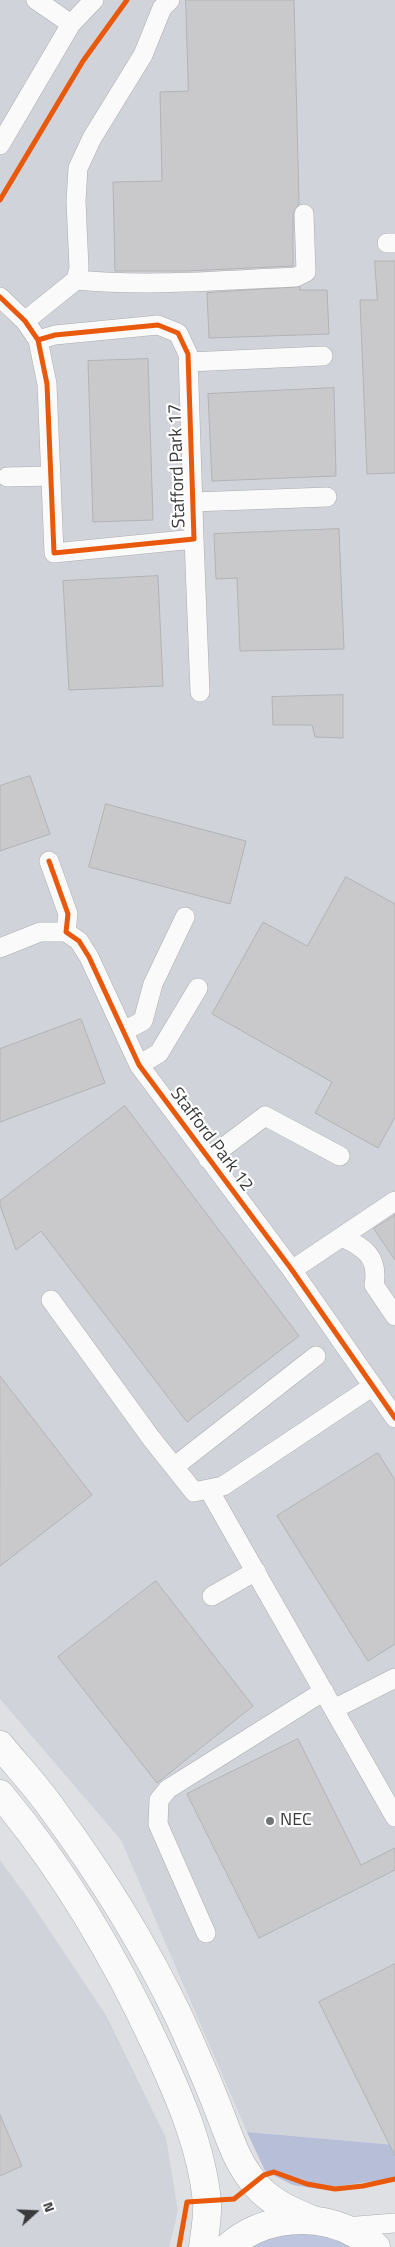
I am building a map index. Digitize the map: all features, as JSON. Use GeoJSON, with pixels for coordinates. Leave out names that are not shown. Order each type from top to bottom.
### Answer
{"type":"FeatureCollection","features":[{"type":"Feature","properties":{"kind":"highway"},"geometry":{"type":"LineString","coordinates":[[0,1745],[52,1809],[117,1904],[156,1971],[202,2068],[234,2150],[247,2175],[264,2194],[277,2204],[313,2220],[344,2227],[376,2247]]}},
{"type":"Feature","properties":{"kind":"highway"},"geometry":{"type":"LineString","coordinates":[[0,1794],[23,1821],[90,1919],[144,2019],[173,2082],[200,2157],[207,2208],[203,2247]]}},
{"type":"Feature","properties":{"kind":"highway"},"geometry":{"type":"LineString","coordinates":[[228,2247],[259,2228],[284,2221],[313,2220]]}},
{"type":"Feature","properties":{"kind":"street"},"geometry":{"type":"LineString","coordinates":[[36,0],[72,24]]}},
{"type":"Feature","properties":{"kind":"street"},"geometry":{"type":"LineString","coordinates":[[0,145],[72,24],[94,0]]}},
{"type":"Feature","properties":{"kind":"street"},"geometry":{"type":"LineString","coordinates":[[25,321],[76,280],[79,268],[76,201],[78,168],[92,138],[143,55],[162,8],[170,0]]}},
{"type":"Feature","properties":{"kind":"street"},"geometry":{"type":"LineString","coordinates":[[76,280],[109,283],[191,283],[296,277],[306,272],[304,214]]}},
{"type":"Feature","properties":{"kind":"street","name":"Stafford Park 17"},"geometry":{"type":"LineString","coordinates":[[0,297],[25,321],[38,340],[47,384],[54,553],[194,539],[188,354],[178,333],[158,325],[55,335],[38,340]]}},
{"type":"Feature","properties":{"kind":"street"},"geometry":{"type":"LineString","coordinates":[[188,362],[323,356]]}},
{"type":"Feature","properties":{"kind":"street"},"geometry":{"type":"LineString","coordinates":[[7,477],[51,476]]}},
{"type":"Feature","properties":{"kind":"street"},"geometry":{"type":"LineString","coordinates":[[193,502],[327,496]]}},
{"type":"Feature","properties":{"kind":"street"},"geometry":{"type":"LineString","coordinates":[[194,539],[200,692]]}},
{"type":"Feature","properties":{"kind":"street"},"geometry":{"type":"LineString","coordinates":[[0,948],[40,932],[66,932],[68,914],[49,860]]}},
{"type":"Feature","properties":{"kind":"street"},"geometry":{"type":"LineString","coordinates":[[124,1031],[143,1021],[153,984],[185,916]]}},
{"type":"Feature","properties":{"kind":"street","name":"Stafford Park 12"},"geometry":{"type":"LineString","coordinates":[[66,932],[79,941],[89,957],[139,1065],[292,1270],[395,1418]]}},
{"type":"Feature","properties":{"kind":"street"},"geometry":{"type":"LineString","coordinates":[[139,1065],[159,1053],[198,988]]}},
{"type":"Feature","properties":{"kind":"street"},"geometry":{"type":"LineString","coordinates":[[208,1159],[265,1116],[340,1156]]}},
{"type":"Feature","properties":{"kind":"street"},"geometry":{"type":"LineString","coordinates":[[292,1270],[395,1201]]}},
{"type":"Feature","properties":{"kind":"street"},"geometry":{"type":"LineString","coordinates":[[342,1237],[359,1244],[367,1252],[376,1272],[374,1285],[395,1316]]}},
{"type":"Feature","properties":{"kind":"street"},"geometry":{"type":"LineString","coordinates":[[51,1300],[194,1492],[222,1486],[374,1386]]}},
{"type":"Feature","properties":{"kind":"street"},"geometry":{"type":"LineString","coordinates":[[174,1467],[316,1356]]}},
{"type":"Feature","properties":{"kind":"street"},"geometry":{"type":"LineString","coordinates":[[209,1490],[395,1817]]}},
{"type":"Feature","properties":{"kind":"street"},"geometry":{"type":"LineString","coordinates":[[212,1596],[256,1571]]}},
{"type":"Feature","properties":{"kind":"street"},"geometry":{"type":"LineString","coordinates":[[334,1709],[395,1678]]}},
{"type":"Feature","properties":{"kind":"street"},"geometry":{"type":"LineString","coordinates":[[206,1933],[158,1824],[159,1800],[168,1789],[324,1692]]}},
{"type":"Feature","properties":{"kind":"street"},"geometry":{"type":"LineString","coordinates":[[344,2227],[395,2223]]}},
{"type":"Feature","properties":{"kind":"shaded area"},"geometry":{"type":"Polygon","coordinates":[[[0,0],[395,0],[395,2145],[247,2132],[121,1840],[0,1699],[0,0]]]}},
{"type":"Feature","properties":{"kind":"shaded area"},"geometry":{"type":"Polygon","coordinates":[[[0,1860],[106,2015],[166,2138],[178,2211],[169,2247],[0,2247],[0,1860]]]}},
{"type":"Feature","properties":{"kind":"shaded area"},"geometry":{"type":"Polygon","coordinates":[[[247,2132],[395,2145],[395,2178],[319,2189],[293,2185],[265,2171],[247,2132]]]}},
{"type":"Feature","properties":{"kind":"shaded area"},"geometry":{"type":"Polygon","coordinates":[[[289,2233],[323,2236],[355,2247],[250,2247],[267,2238],[289,2233]]]}},
{"type":"Feature","properties":{"kind":"building"},"geometry":{"type":"Polygon","coordinates":[[[186,0],[294,0],[299,204],[293,214],[293,266],[186,271],[115,271],[113,182],[162,181],[160,92],[188,91],[186,0]]]}},
{"type":"Feature","properties":{"kind":"building"},"geometry":{"type":"Polygon","coordinates":[[[375,261],[395,261],[395,473],[367,474],[360,300],[377,300],[375,261]]]}},
{"type":"Feature","properties":{"kind":"building"},"geometry":{"type":"Polygon","coordinates":[[[300,287],[300,290],[327,290],[329,334],[209,338],[207,293],[300,287]]]}},
{"type":"Feature","properties":{"kind":"building"},"geometry":{"type":"Polygon","coordinates":[[[148,359],[153,520],[93,522],[88,361],[148,359]]]}},
{"type":"Feature","properties":{"kind":"building"},"geometry":{"type":"Polygon","coordinates":[[[334,388],[336,476],[212,481],[208,394],[334,388]]]}},
{"type":"Feature","properties":{"kind":"building"},"geometry":{"type":"Polygon","coordinates":[[[339,529],[344,649],[240,651],[237,578],[216,579],[214,534],[339,529]]]}},
{"type":"Feature","properties":{"kind":"building"},"geometry":{"type":"Polygon","coordinates":[[[158,576],[163,686],[69,690],[63,581],[158,576]]]}},
{"type":"Feature","properties":{"kind":"building"},"geometry":{"type":"Polygon","coordinates":[[[343,695],[343,738],[315,737],[312,725],[273,725],[272,697],[343,695]]]}},
{"type":"Feature","properties":{"kind":"building"},"geometry":{"type":"Polygon","coordinates":[[[30,776],[50,834],[0,851],[0,786],[30,776]]]}},
{"type":"Feature","properties":{"kind":"building"},"geometry":{"type":"Polygon","coordinates":[[[106,804],[246,841],[230,904],[89,867],[106,804]]]}},
{"type":"Feature","properties":{"kind":"building"},"geometry":{"type":"Polygon","coordinates":[[[346,877],[395,904],[395,1117],[378,1148],[315,1113],[332,1082],[212,1014],[263,922],[307,946],[346,877]]]}},
{"type":"Feature","properties":{"kind":"building"},"geometry":{"type":"Polygon","coordinates":[[[81,1019],[105,1083],[0,1122],[0,1049],[81,1019]]]}},
{"type":"Feature","properties":{"kind":"building"},"geometry":{"type":"Polygon","coordinates":[[[125,1106],[299,1336],[187,1422],[41,1231],[16,1250],[0,1205],[0,1201],[125,1106]]]}},
{"type":"Feature","properties":{"kind":"building"},"geometry":{"type":"Polygon","coordinates":[[[395,1215],[395,1260],[374,1229],[395,1215]]]}},
{"type":"Feature","properties":{"kind":"building"},"geometry":{"type":"Polygon","coordinates":[[[0,1376],[92,1495],[0,1566],[0,1376]]]}},
{"type":"Feature","properties":{"kind":"building"},"geometry":{"type":"Polygon","coordinates":[[[378,1453],[395,1480],[395,1644],[368,1661],[277,1516],[378,1453]]]}},
{"type":"Feature","properties":{"kind":"building"},"geometry":{"type":"Polygon","coordinates":[[[156,1581],[253,1706],[157,1783],[58,1657],[156,1581]]]}},
{"type":"Feature","properties":{"kind":"building","name":"NEC"},"geometry":{"type":"Polygon","coordinates":[[[298,1739],[361,1865],[395,1848],[395,1870],[259,1938],[187,1794],[298,1739]]]}},
{"type":"Feature","properties":{"kind":"building"},"geometry":{"type":"Polygon","coordinates":[[[395,1964],[395,2156],[319,2002],[395,1964]]]}},
{"type":"Feature","properties":{"kind":"building"},"geometry":{"type":"Polygon","coordinates":[[[0,2115],[22,2166],[0,2176],[0,2115]]]}},
{"type":"Feature","properties":{"kind":"cycle path"},"geometry":{"type":"LineString","coordinates":[[0,200],[83,61],[127,0]]}},
{"type":"Feature","properties":{"kind":"cycle path"},"geometry":{"type":"LineString","coordinates":[[0,297],[25,321],[38,340],[47,384],[54,553],[194,539],[188,354],[178,333],[158,325],[55,335],[38,340]]}},
{"type":"Feature","properties":{"kind":"cycle path"},"geometry":{"type":"LineString","coordinates":[[49,861],[68,914],[66,932],[79,941],[89,957],[139,1065],[292,1270],[395,1418]]}},
{"type":"Feature","properties":{"kind":"cycle path"},"geometry":{"type":"LineString","coordinates":[[179,2247],[187,2202],[234,2199],[264,2175],[274,2172],[307,2184],[335,2189],[363,2186],[395,2179]]}},
{"type":"Feature","properties":{"kind":"place","name":"NEC"},"geometry":{"type":"Point","coordinates":[270,1821]}}]}
